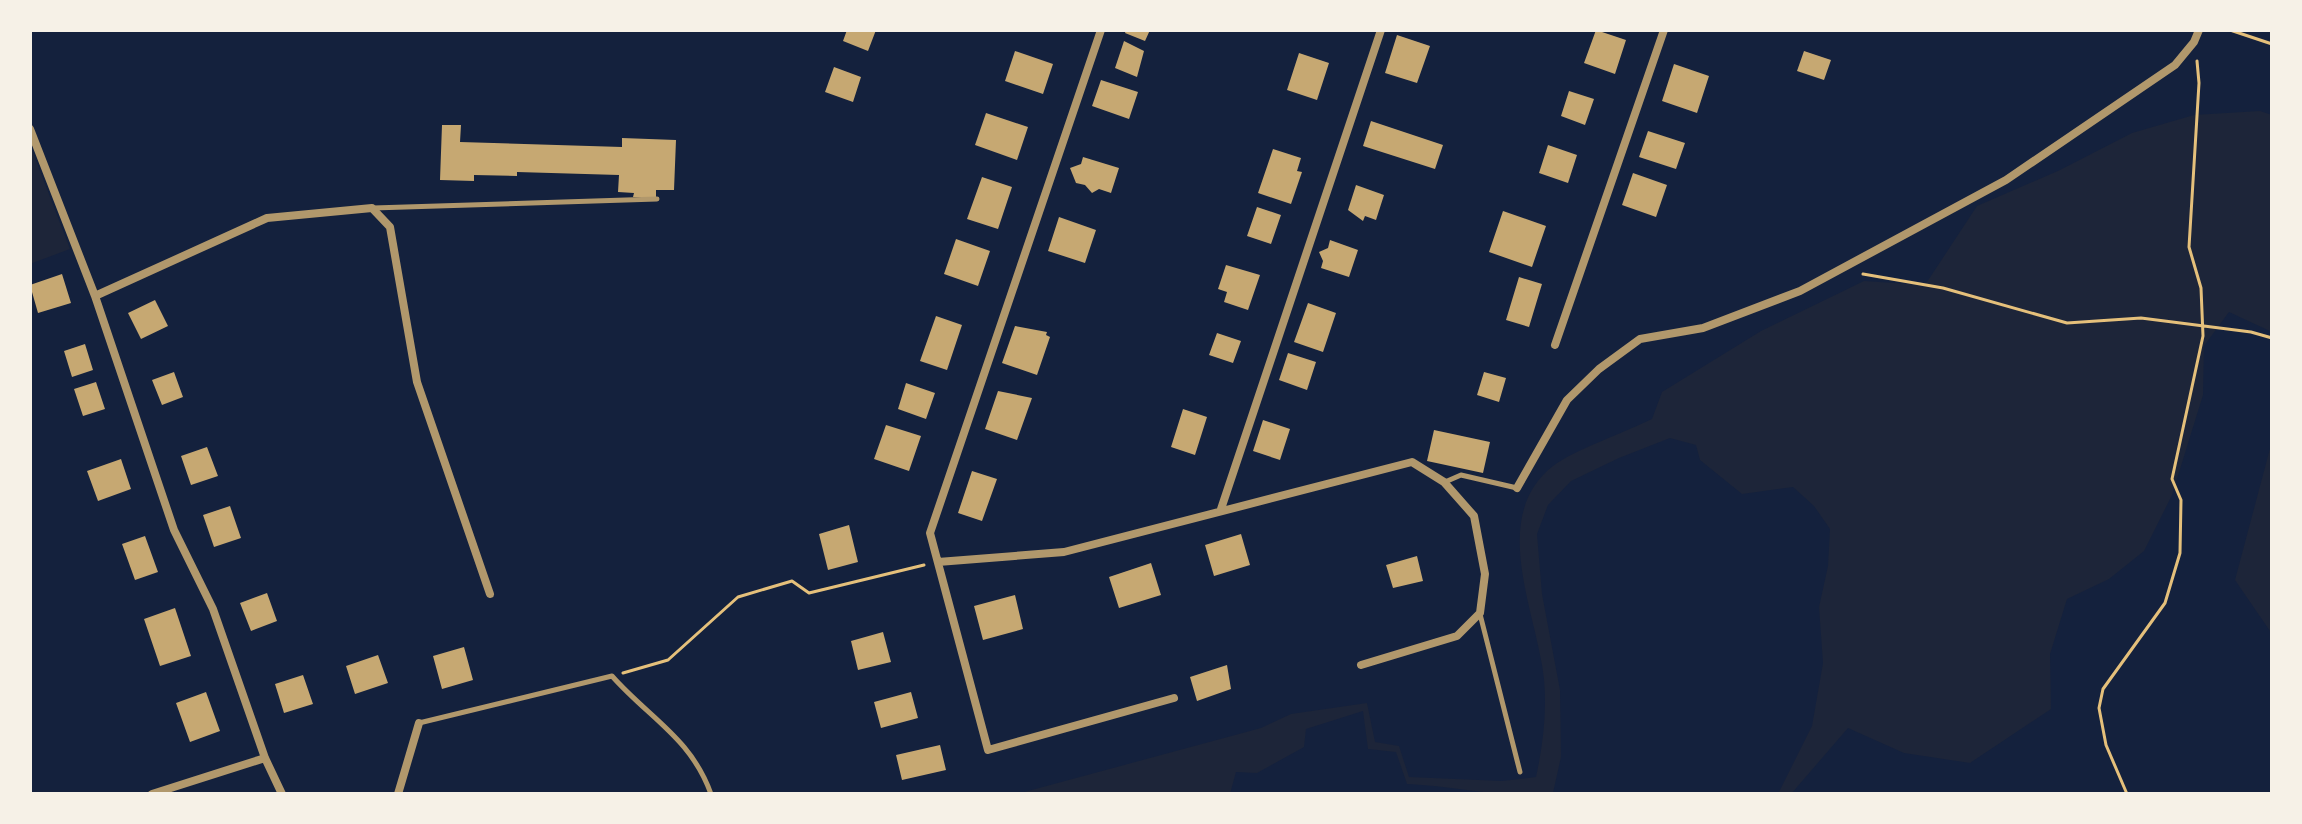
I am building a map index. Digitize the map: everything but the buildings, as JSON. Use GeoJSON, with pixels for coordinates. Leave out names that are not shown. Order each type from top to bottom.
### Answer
{"type":"FeatureCollection","features":[{"type":"Feature","properties":{"kind":"street"},"geometry":{"type":"LineString","coordinates":[[1101,30],[930,533],[988,750],[1174,698]]}},
{"type":"Feature","properties":{"kind":"street"},"geometry":{"type":"LineString","coordinates":[[1221,509],[1381,30]]}},
{"type":"Feature","properties":{"kind":"street"},"geometry":{"type":"LineString","coordinates":[[1555,345],[1664,30]]}},
{"type":"Feature","properties":{"kind":"street"},"geometry":{"type":"LineString","coordinates":[[1517,488],[1567,400],[1599,369],[1640,339],[1703,328],[1747,314],[1800,291],[1835,269],[1944,213],[2045,156],[2175,65],[2194,42],[2199,30]]}},
{"type":"Feature","properties":{"kind":"street"},"geometry":{"type":"LineString","coordinates":[[30,129],[95,296],[174,530],[213,609],[265,758],[282,794]]}},
{"type":"Feature","properties":{"kind":"street"},"geometry":{"type":"LineString","coordinates":[[95,296],[267,218],[372,208],[390,227],[417,382],[490,594]]}},
{"type":"Feature","properties":{"kind":"street"},"geometry":{"type":"LineString","coordinates":[[938,562],[1064,552],[1412,462],[1444,482],[1474,516],[1485,574],[1480,613],[1457,636],[1361,665]]}},
{"type":"Feature","properties":{"kind":"street"},"geometry":{"type":"LineString","coordinates":[[398,794],[419,723]]}},
{"type":"Feature","properties":{"kind":"street"},"geometry":{"type":"LineString","coordinates":[[152,794],[265,758]]}},
{"type":"Feature","properties":{"kind":"lane"},"geometry":{"type":"LineString","coordinates":[[372,208],[657,199]]}},
{"type":"Feature","properties":{"kind":"lane"},"geometry":{"type":"LineString","coordinates":[[1444,482],[1461,475],[1517,488]]}},
{"type":"Feature","properties":{"kind":"lane"},"geometry":{"type":"LineString","coordinates":[[1480,613],[1520,772]]}},
{"type":"Feature","properties":{"kind":"lane"},"geometry":{"type":"LineString","coordinates":[[419,723],[612,676],[690,750],[711,794]]}},
{"type":"Feature","properties":{"kind":"path"},"geometry":{"type":"LineString","coordinates":[[2230,30],[2272,44]]}},
{"type":"Feature","properties":{"kind":"path"},"geometry":{"type":"LineString","coordinates":[[2127,794],[2106,745],[2099,708],[2103,689],[2165,603],[2180,553],[2181,500],[2172,479],[2202,326],[2201,288],[2189,247],[2199,83],[2194,42]]}},
{"type":"Feature","properties":{"kind":"path"},"geometry":{"type":"LineString","coordinates":[[1835,269],[1943,288],[2067,323],[2141,318],[2272,338]]}},
{"type":"Feature","properties":{"kind":"path"},"geometry":{"type":"LineString","coordinates":[[612,676],[668,660],[738,597],[792,581],[809,593],[938,562]]}},
{"type":"Feature","properties":{"kind":"shaded area"},"geometry":{"type":"Polygon","coordinates":[[[2260,111],[2272,115],[2272,332],[2229,312],[2204,346],[2203,395],[2172,495],[2144,551],[2109,579],[2067,599],[2050,654],[2051,709],[1970,763],[1904,753],[1848,728],[1791,794],[1778,794],[1812,726],[1823,663],[1819,607],[1828,566],[1830,529],[1814,506],[1793,487],[1742,494],[1700,460],[1696,445],[1670,438],[1571,481],[1548,505],[1537,534],[1542,594],[1560,690],[1561,757],[1553,793],[1498,793],[1407,784],[1396,752],[1368,749],[1363,711],[1306,729],[1304,747],[1257,773],[1236,772],[1230,794],[1017,794],[1261,728],[1291,714],[1367,703],[1375,742],[1399,746],[1409,777],[1502,781],[1536,777],[1544,728],[1544,679],[1522,567],[1520,538],[1523,512],[1534,487],[1553,466],[1652,419],[1662,392],[1761,331],[1864,281],[1925,285],[1977,206],[2060,170],[2132,133],[2194,115],[2260,111]]]}},
{"type":"Feature","properties":{"kind":"shaded area"},"geometry":{"type":"Polygon","coordinates":[[[30,145],[70,249],[30,264],[30,145]]]}},
{"type":"Feature","properties":{"kind":"shaded area"},"geometry":{"type":"Polygon","coordinates":[[[2272,441],[2272,634],[2235,580],[2272,441]]]}}]}
